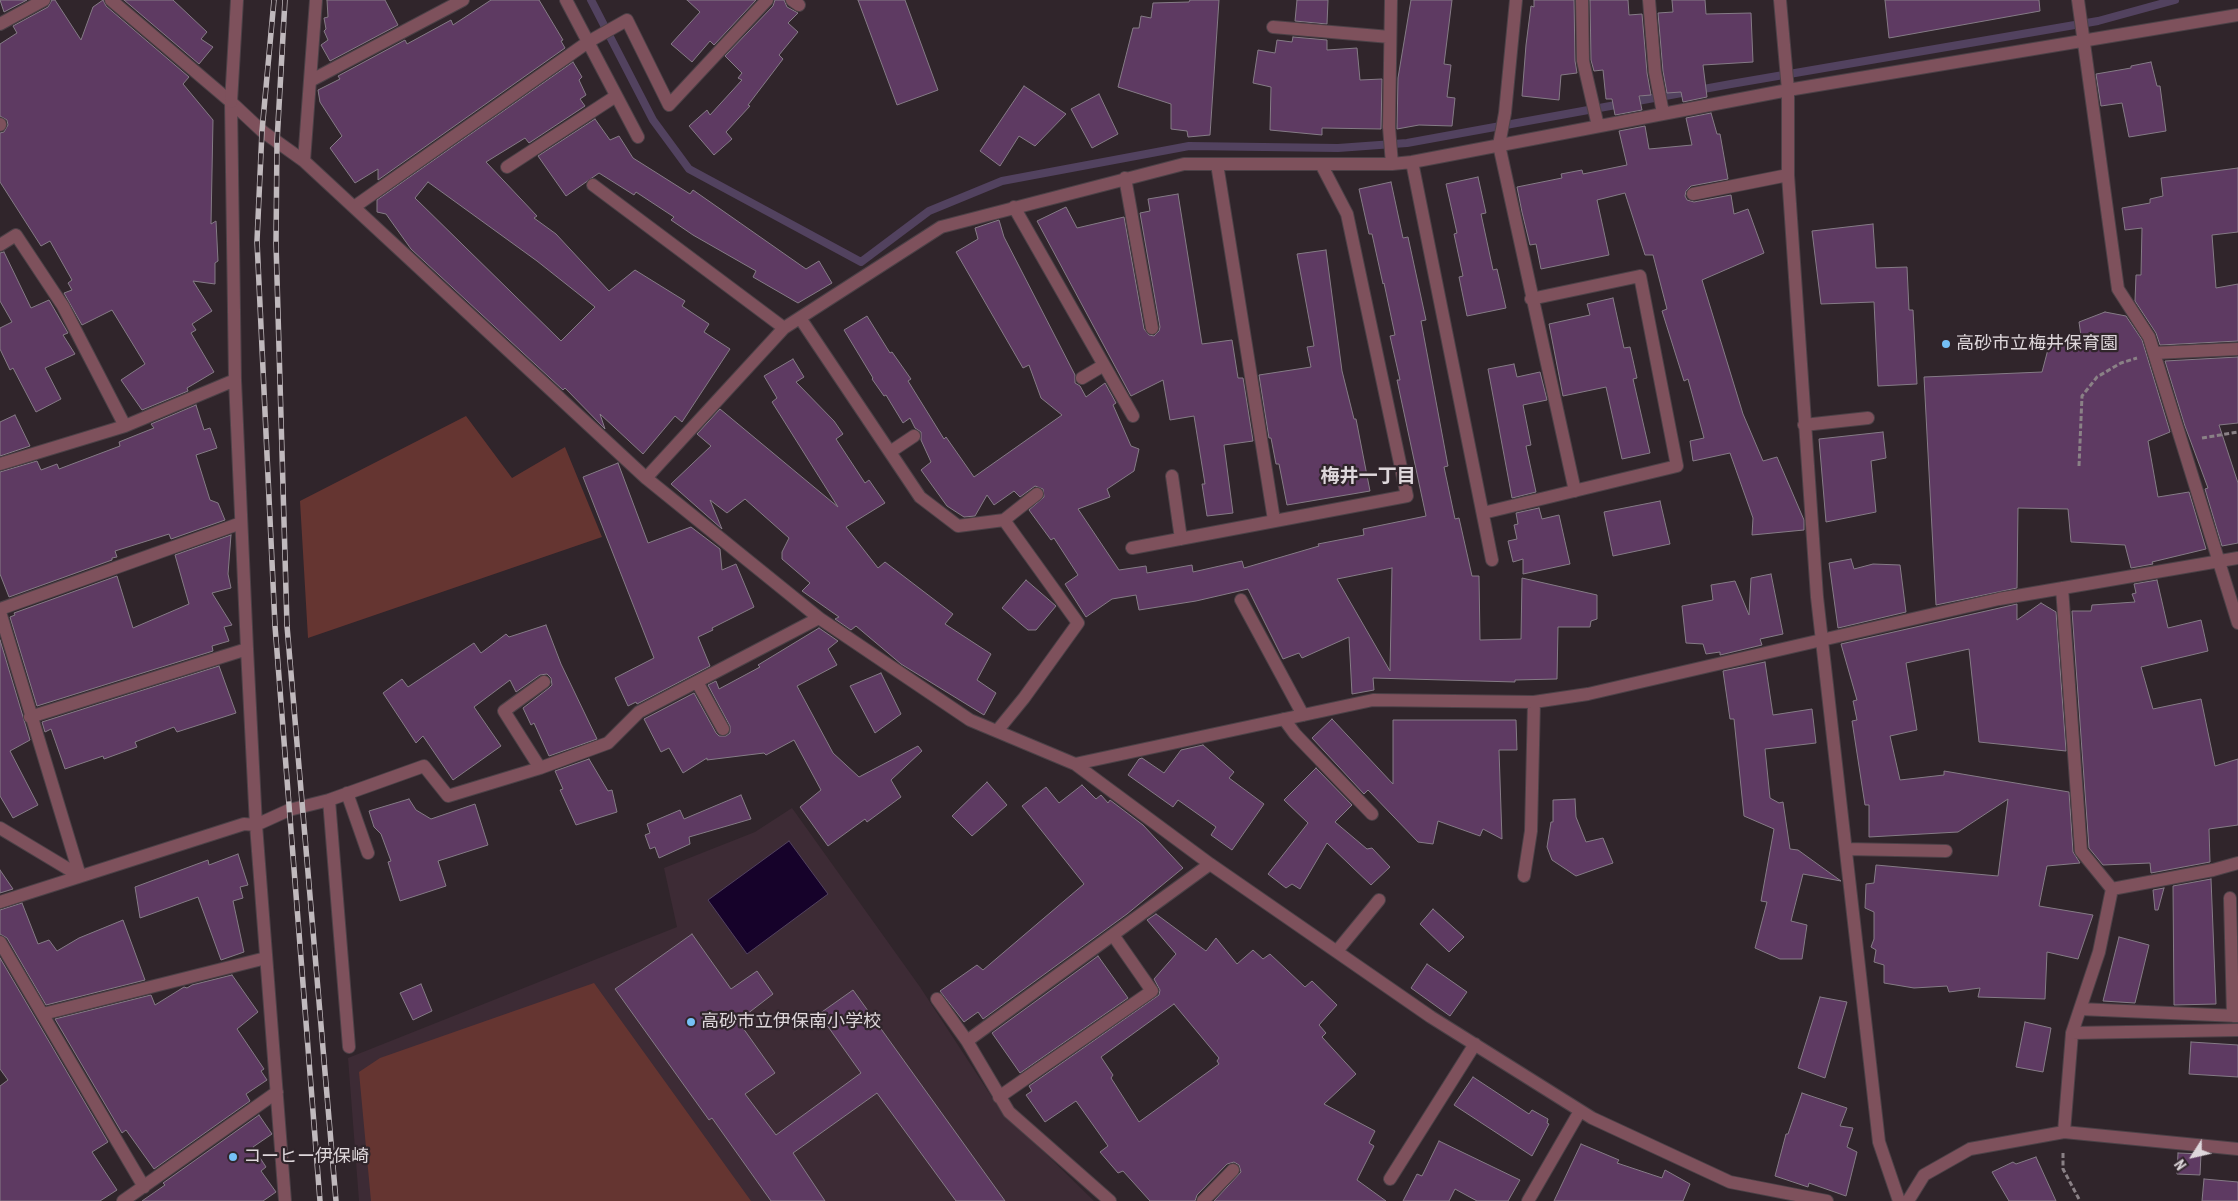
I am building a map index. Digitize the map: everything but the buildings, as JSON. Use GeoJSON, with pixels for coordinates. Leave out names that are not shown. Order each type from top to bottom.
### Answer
{"type":"FeatureCollection","features":[{"type":"Feature","properties":{"kind":"street"},"geometry":{"type":"LineString","coordinates":[[0,24],[44,0]]}},
{"type":"Feature","properties":{"kind":"street"},"geometry":{"type":"LineString","coordinates":[[111,0],[231,102],[262,131],[304,160],[646,478],[819,618],[970,720],[1075,764],[1210,864],[1474,1044],[1580,1111],[1730,1182],[1827,1201]]}},
{"type":"Feature","properties":{"kind":"street"},"geometry":{"type":"LineString","coordinates":[[237,0],[231,102],[234,380],[256,825],[285,1201]]}},
{"type":"Feature","properties":{"kind":"street"},"geometry":{"type":"LineString","coordinates":[[304,160],[316,0]]}},
{"type":"Feature","properties":{"kind":"street"},"geometry":{"type":"LineString","coordinates":[[310,80],[463,0]]}},
{"type":"Feature","properties":{"kind":"street"},"geometry":{"type":"LineString","coordinates":[[566,0],[638,137]]}},
{"type":"Feature","properties":{"kind":"street"},"geometry":{"type":"LineString","coordinates":[[354,207],[588,42],[627,20],[669,105],[766,0]]}},
{"type":"Feature","properties":{"kind":"street"},"geometry":{"type":"LineString","coordinates":[[1391,0],[1389,127],[1392,164]]}},
{"type":"Feature","properties":{"kind":"street"},"geometry":{"type":"LineString","coordinates":[[1516,0],[1505,113],[1499,145],[1531,299],[1575,491]]}},
{"type":"Feature","properties":{"kind":"street"},"geometry":{"type":"LineString","coordinates":[[1582,0],[1583,61],[1598,126]]}},
{"type":"Feature","properties":{"kind":"street"},"geometry":{"type":"LineString","coordinates":[[1650,0],[1655,72],[1663,113]]}},
{"type":"Feature","properties":{"kind":"street"},"geometry":{"type":"LineString","coordinates":[[1780,0],[1788,90],[1788,176],[1816,597],[1823,640],[1879,1142],[1899,1201]]}},
{"type":"Feature","properties":{"kind":"street"},"geometry":{"type":"LineString","coordinates":[[2079,4],[2118,289],[2149,337],[2238,623]]}},
{"type":"Feature","properties":{"kind":"street"},"geometry":{"type":"LineString","coordinates":[[646,478],[784,328],[941,226],[1184,164],[1392,164],[1412,162],[1788,90],[2238,15]]}},
{"type":"Feature","properties":{"kind":"street"},"geometry":{"type":"LineString","coordinates":[[1273,27],[1390,37]]}},
{"type":"Feature","properties":{"kind":"street"},"geometry":{"type":"LineString","coordinates":[[507,168],[616,96]]}},
{"type":"Feature","properties":{"kind":"street"},"geometry":{"type":"LineString","coordinates":[[1412,162],[1492,560]]}},
{"type":"Feature","properties":{"kind":"street"},"geometry":{"type":"LineString","coordinates":[[1217,164],[1274,520]]}},
{"type":"Feature","properties":{"kind":"street"},"geometry":{"type":"LineString","coordinates":[[1132,548],[1407,496],[1346,214],[1321,164]]}},
{"type":"Feature","properties":{"kind":"street"},"geometry":{"type":"LineString","coordinates":[[1693,194],[1788,176]]}},
{"type":"Feature","properties":{"kind":"street"},"geometry":{"type":"LineString","coordinates":[[1125,178],[1152,328]]}},
{"type":"Feature","properties":{"kind":"street"},"geometry":{"type":"LineString","coordinates":[[593,185],[784,328]]}},
{"type":"Feature","properties":{"kind":"street"},"geometry":{"type":"LineString","coordinates":[[1014,207],[1133,416]]}},
{"type":"Feature","properties":{"kind":"street"},"geometry":{"type":"LineString","coordinates":[[0,245],[16,235],[63,306],[125,426]]}},
{"type":"Feature","properties":{"kind":"street"},"geometry":{"type":"LineString","coordinates":[[1483,513],[1677,466],[1640,276],[1531,299]]}},
{"type":"Feature","properties":{"kind":"street"},"geometry":{"type":"LineString","coordinates":[[800,318],[920,497],[958,526],[1004,520],[1037,494]]}},
{"type":"Feature","properties":{"kind":"street"},"geometry":{"type":"LineString","coordinates":[[2154,353],[2238,349]]}},
{"type":"Feature","properties":{"kind":"street"},"geometry":{"type":"LineString","coordinates":[[1082,378],[1104,365]]}},
{"type":"Feature","properties":{"kind":"street"},"geometry":{"type":"LineString","coordinates":[[0,464],[125,426],[234,380]]}},
{"type":"Feature","properties":{"kind":"street"},"geometry":{"type":"LineString","coordinates":[[1804,425],[1868,418]]}},
{"type":"Feature","properties":{"kind":"street"},"geometry":{"type":"LineString","coordinates":[[890,452],[914,436]]}},
{"type":"Feature","properties":{"kind":"street"},"geometry":{"type":"LineString","coordinates":[[1172,476],[1181,539]]}},
{"type":"Feature","properties":{"kind":"street"},"geometry":{"type":"LineString","coordinates":[[997,731],[1024,698],[1078,623],[1004,520]]}},
{"type":"Feature","properties":{"kind":"street"},"geometry":{"type":"LineString","coordinates":[[80,876],[30,717],[0,610],[241,523]]}},
{"type":"Feature","properties":{"kind":"street"},"geometry":{"type":"LineString","coordinates":[[1075,764],[1373,700],[1534,702],[1588,694],[1999,600],[2217,560],[2238,558]]}},
{"type":"Feature","properties":{"kind":"street"},"geometry":{"type":"LineString","coordinates":[[2062,588],[2081,851],[2112,889]]}},
{"type":"Feature","properties":{"kind":"street"},"geometry":{"type":"LineString","coordinates":[[1241,600],[1303,715]]}},
{"type":"Feature","properties":{"kind":"street"},"geometry":{"type":"LineString","coordinates":[[0,902],[244,824],[256,825],[289,810],[329,800],[424,766],[448,796],[540,768],[608,742],[639,712],[819,618]]}},
{"type":"Feature","properties":{"kind":"street"},"geometry":{"type":"LineString","coordinates":[[30,717],[247,649]]}},
{"type":"Feature","properties":{"kind":"street"},"geometry":{"type":"LineString","coordinates":[[540,768],[504,711],[544,682]]}},
{"type":"Feature","properties":{"kind":"street"},"geometry":{"type":"LineString","coordinates":[[697,682],[722,729]]}},
{"type":"Feature","properties":{"kind":"street"},"geometry":{"type":"LineString","coordinates":[[1524,876],[1531,831],[1534,702]]}},
{"type":"Feature","properties":{"kind":"street"},"geometry":{"type":"LineString","coordinates":[[1284,719],[1295,734],[1372,814]]}},
{"type":"Feature","properties":{"kind":"street"},"geometry":{"type":"LineString","coordinates":[[347,793],[368,853]]}},
{"type":"Feature","properties":{"kind":"street"},"geometry":{"type":"LineString","coordinates":[[329,800],[349,1047]]}},
{"type":"Feature","properties":{"kind":"street"},"geometry":{"type":"LineString","coordinates":[[0,828],[80,876]]}},
{"type":"Feature","properties":{"kind":"street"},"geometry":{"type":"LineString","coordinates":[[1846,850],[1946,851]]}},
{"type":"Feature","properties":{"kind":"street"},"geometry":{"type":"LineString","coordinates":[[2112,889],[2214,870],[2238,863]]}},
{"type":"Feature","properties":{"kind":"street"},"geometry":{"type":"LineString","coordinates":[[967,1041],[1210,864]]}},
{"type":"Feature","properties":{"kind":"street"},"geometry":{"type":"LineString","coordinates":[[2064,1132],[2072,1033],[2099,952],[2112,889]]}},
{"type":"Feature","properties":{"kind":"street"},"geometry":{"type":"LineString","coordinates":[[2080,1009],[2236,1016],[2230,898]]}},
{"type":"Feature","properties":{"kind":"street"},"geometry":{"type":"LineString","coordinates":[[1337,951],[1379,900]]}},
{"type":"Feature","properties":{"kind":"street"},"geometry":{"type":"LineString","coordinates":[[999,1097],[1152,991],[1113,935]]}},
{"type":"Feature","properties":{"kind":"street"},"geometry":{"type":"LineString","coordinates":[[0,942],[144,1186]]}},
{"type":"Feature","properties":{"kind":"street"},"geometry":{"type":"LineString","coordinates":[[43,1014],[266,958]]}},
{"type":"Feature","properties":{"kind":"street"},"geometry":{"type":"LineString","coordinates":[[937,999],[967,1041],[1008,1112],[1110,1201]]}},
{"type":"Feature","properties":{"kind":"street"},"geometry":{"type":"LineString","coordinates":[[2072,1033],[2238,1030]]}},
{"type":"Feature","properties":{"kind":"street"},"geometry":{"type":"LineString","coordinates":[[1390,1179],[1474,1044]]}},
{"type":"Feature","properties":{"kind":"street"},"geometry":{"type":"LineString","coordinates":[[124,1201],[277,1092]]}},
{"type":"Feature","properties":{"kind":"street"},"geometry":{"type":"LineString","coordinates":[[1528,1201],[1580,1111]]}},
{"type":"Feature","properties":{"kind":"street"},"geometry":{"type":"LineString","coordinates":[[1908,1201],[1924,1175],[1970,1149],[2064,1132],[2238,1149]]}},
{"type":"Feature","properties":{"kind":"street"},"geometry":{"type":"LineString","coordinates":[[1203,1201],[1233,1170]]}},
{"type":"Feature","properties":{"kind":"path"},"geometry":{"type":"LineString","coordinates":[[2079,466],[2082,396],[2097,377],[2120,363],[2154,353]]}},
{"type":"Feature","properties":{"kind":"path"},"geometry":{"type":"LineString","coordinates":[[2181,442],[2238,432]]}},
{"type":"Feature","properties":{"kind":"path"},"geometry":{"type":"LineString","coordinates":[[2064,1132],[2063,1169],[2080,1201]]}},
{"type":"Feature","properties":{"kind":"shaded area"},"geometry":{"type":"Polygon","coordinates":[[[466,416],[512,478],[565,447],[602,537],[308,638],[300,501],[466,416]]]}},
{"type":"Feature","properties":{"kind":"shaded area","name":"高砂市立伊保南小学校"},"geometry":{"type":"Polygon","coordinates":[[[792,808],[920,987],[999,1108],[1094,1201],[359,1201],[348,1058],[677,927],[664,868],[755,832],[792,808]]]}},
{"type":"Feature","properties":{"kind":"shaded area"},"geometry":{"type":"Polygon","coordinates":[[[789,841],[828,894],[747,954],[708,900],[789,841]]]}},
{"type":"Feature","properties":{"kind":"shaded area"},"geometry":{"type":"Polygon","coordinates":[[[594,983],[751,1201],[371,1201],[359,1072],[380,1058],[594,983]]]}},
{"type":"Feature","properties":{"kind":"waterway"},"geometry":{"type":"LineString","coordinates":[[591,0],[653,120],[689,169],[861,262],[929,211],[1002,181],[1189,146],[1338,148],[1407,143],[1731,84],[2098,21],[2175,0]]}},
{"type":"Feature","properties":{"kind":"railway"},"geometry":{"type":"LineString","coordinates":[[274,0],[262,131],[257,241],[275,626],[320,1201]]}},
{"type":"Feature","properties":{"kind":"railway"},"geometry":{"type":"LineString","coordinates":[[285,0],[277,142],[276,243],[287,626],[336,1201]]}},
{"type":"Feature","properties":{"kind":"place","name":"高砂市立梅井保育園"},"geometry":{"type":"Point","coordinates":[1946,344]}},
{"type":"Feature","properties":{"kind":"place","name":"高砂市立伊保南小学校"},"geometry":{"type":"Point","coordinates":[691,1022]}},
{"type":"Feature","properties":{"kind":"place","name":"コーヒー伊保崎"},"geometry":{"type":"Point","coordinates":[233,1157]}},
{"type":"Feature","properties":{"kind":"district","name":"梅井一丁目"},"geometry":{"type":"Point","coordinates":[1368,477]}}]}
